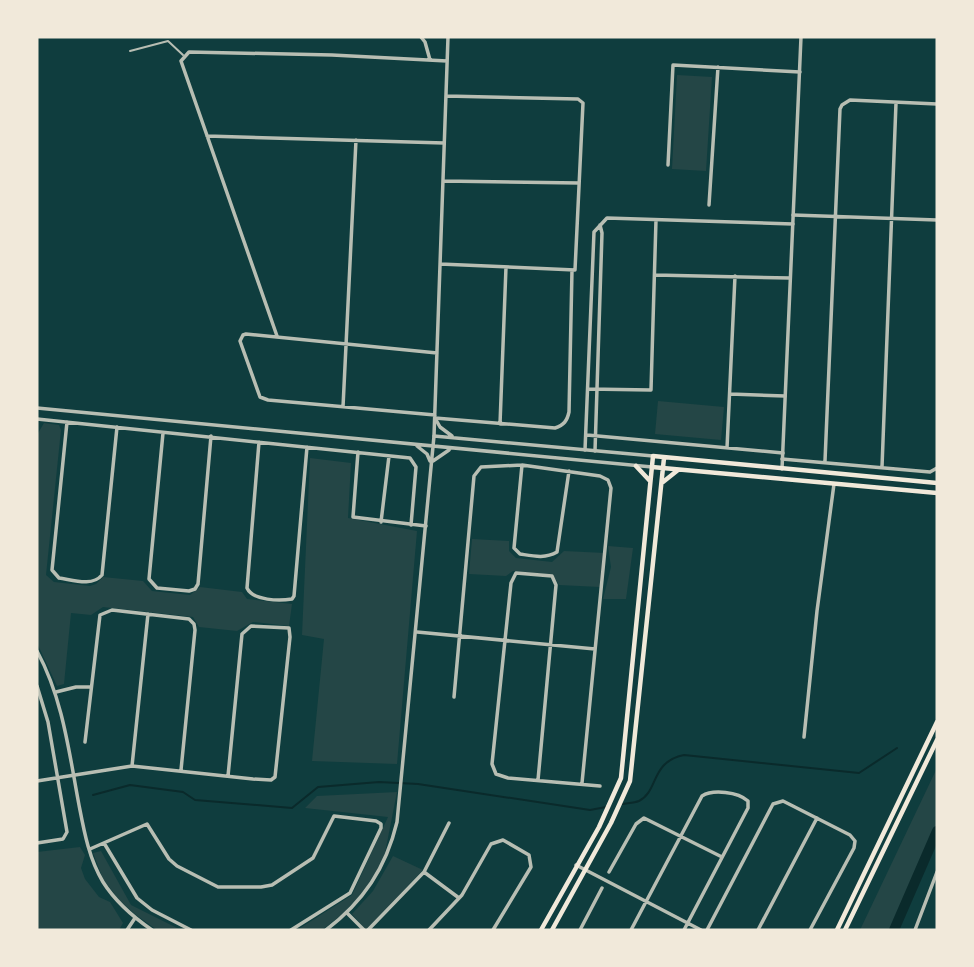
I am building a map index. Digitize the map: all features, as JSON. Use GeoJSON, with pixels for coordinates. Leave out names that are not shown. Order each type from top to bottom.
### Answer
{"type":"FeatureCollection","features":[{"type":"Feature","properties":{"kind":"main road"},"geometry":{"type":"LineString","coordinates":[[541,930],[599,827],[624,768],[653,457],[937,484]]}},
{"type":"Feature","properties":{"kind":"main road"},"geometry":{"type":"LineString","coordinates":[[552,930],[611,823],[630,781],[664,458]]}},
{"type":"Feature","properties":{"kind":"main road"},"geometry":{"type":"LineString","coordinates":[[636,466],[650,482]]}},
{"type":"Feature","properties":{"kind":"main road"},"geometry":{"type":"LineString","coordinates":[[652,467],[937,493]]}},
{"type":"Feature","properties":{"kind":"main road"},"geometry":{"type":"LineString","coordinates":[[661,485],[679,470]]}},
{"type":"Feature","properties":{"kind":"main road"},"geometry":{"type":"LineString","coordinates":[[837,930],[937,722]]}},
{"type":"Feature","properties":{"kind":"main road"},"geometry":{"type":"LineString","coordinates":[[845,930],[937,740]]}},
{"type":"Feature","properties":{"kind":"street"},"geometry":{"type":"LineString","coordinates":[[421,37],[430,60]]}},
{"type":"Feature","properties":{"kind":"street"},"geometry":{"type":"LineString","coordinates":[[782,469],[801,37]]}},
{"type":"Feature","properties":{"kind":"street"},"geometry":{"type":"LineString","coordinates":[[326,930],[347,912],[375,880],[391,848],[397,822],[434,436],[448,38]]}},
{"type":"Feature","properties":{"kind":"street"},"geometry":{"type":"LineString","coordinates":[[277,336],[181,61],[184,56],[189,52],[211,52],[447,61]]}},
{"type":"Feature","properties":{"kind":"street"},"geometry":{"type":"LineString","coordinates":[[668,166],[673,65],[800,72]]}},
{"type":"Feature","properties":{"kind":"street"},"geometry":{"type":"LineString","coordinates":[[709,205],[718,67]]}},
{"type":"Feature","properties":{"kind":"street"},"geometry":{"type":"LineString","coordinates":[[437,353],[277,336],[243,335],[240,341],[260,397],[268,400],[500,424],[555,428],[562,426],[567,420],[582,100],[446,96]]}},
{"type":"Feature","properties":{"kind":"street"},"geometry":{"type":"LineString","coordinates":[[825,461],[839,109],[850,100],[937,104]]}},
{"type":"Feature","properties":{"kind":"street"},"geometry":{"type":"LineString","coordinates":[[882,467],[896,103]]}},
{"type":"Feature","properties":{"kind":"street"},"geometry":{"type":"LineString","coordinates":[[207,136],[444,143]]}},
{"type":"Feature","properties":{"kind":"street"},"geometry":{"type":"LineString","coordinates":[[342,408],[356,140]]}},
{"type":"Feature","properties":{"kind":"street"},"geometry":{"type":"LineString","coordinates":[[443,181],[579,183]]}},
{"type":"Feature","properties":{"kind":"street"},"geometry":{"type":"LineString","coordinates":[[793,215],[937,220]]}},
{"type":"Feature","properties":{"kind":"street"},"geometry":{"type":"LineString","coordinates":[[586,450],[594,232],[600,225],[607,218],[793,223]]}},
{"type":"Feature","properties":{"kind":"street"},"geometry":{"type":"LineString","coordinates":[[588,389],[651,390],[656,220]]}},
{"type":"Feature","properties":{"kind":"street"},"geometry":{"type":"LineString","coordinates":[[595,451],[602,233],[600,225]]}},
{"type":"Feature","properties":{"kind":"street"},"geometry":{"type":"LineString","coordinates":[[440,264],[572,270]]}},
{"type":"Feature","properties":{"kind":"street"},"geometry":{"type":"LineString","coordinates":[[500,424],[506,267]]}},
{"type":"Feature","properties":{"kind":"street"},"geometry":{"type":"LineString","coordinates":[[654,275],[790,278]]}},
{"type":"Feature","properties":{"kind":"street"},"geometry":{"type":"LineString","coordinates":[[727,448],[735,276]]}},
{"type":"Feature","properties":{"kind":"street"},"geometry":{"type":"LineString","coordinates":[[730,394],[785,396]]}},
{"type":"Feature","properties":{"kind":"street"},"geometry":{"type":"LineString","coordinates":[[37,408],[652,467]]}},
{"type":"Feature","properties":{"kind":"street"},"geometry":{"type":"LineString","coordinates":[[435,416],[439,427],[454,438]]}},
{"type":"Feature","properties":{"kind":"street"},"geometry":{"type":"LineString","coordinates":[[37,419],[410,458],[416,467],[411,525]]}},
{"type":"Feature","properties":{"kind":"street"},"geometry":{"type":"LineString","coordinates":[[67,422],[52,570],[59,578],[93,582],[99,580],[102,575],[117,427]]}},
{"type":"Feature","properties":{"kind":"street"},"geometry":{"type":"LineString","coordinates":[[163,432],[149,579],[157,588],[189,591],[195,589],[198,584],[211,436]]}},
{"type":"Feature","properties":{"kind":"street"},"geometry":{"type":"LineString","coordinates":[[587,435],[783,453]]}},
{"type":"Feature","properties":{"kind":"street"},"geometry":{"type":"LineString","coordinates":[[434,436],[653,457]]}},
{"type":"Feature","properties":{"kind":"street"},"geometry":{"type":"LineString","coordinates":[[259,442],[247,589],[255,597],[287,600],[294,596],[307,447]]}},
{"type":"Feature","properties":{"kind":"street"},"geometry":{"type":"LineString","coordinates":[[414,444],[423,450],[431,463]]}},
{"type":"Feature","properties":{"kind":"street"},"geometry":{"type":"LineString","coordinates":[[431,463],[439,455],[453,448]]}},
{"type":"Feature","properties":{"kind":"street"},"geometry":{"type":"LineString","coordinates":[[358,452],[353,517],[426,526]]}},
{"type":"Feature","properties":{"kind":"street"},"geometry":{"type":"LineString","coordinates":[[381,522],[389,456]]}},
{"type":"Feature","properties":{"kind":"street"},"geometry":{"type":"LineString","coordinates":[[782,459],[936,469]]}},
{"type":"Feature","properties":{"kind":"street"},"geometry":{"type":"LineString","coordinates":[[522,465],[514,548],[520,554],[533,556],[548,557],[557,552],[569,471]]}},
{"type":"Feature","properties":{"kind":"street"},"geometry":{"type":"LineString","coordinates":[[454,697],[474,475],[481,467],[522,465],[600,476],[608,480],[611,488],[582,783]]}},
{"type":"Feature","properties":{"kind":"street"},"geometry":{"type":"LineString","coordinates":[[804,737],[834,484]]}},
{"type":"Feature","properties":{"kind":"street"},"geometry":{"type":"LineString","coordinates":[[538,780],[556,585],[552,576],[516,573],[511,583],[492,764],[496,774],[508,778],[600,786]]}},
{"type":"Feature","properties":{"kind":"street"},"geometry":{"type":"LineString","coordinates":[[85,742],[98,618],[107,611],[189,619],[195,626],[181,771]]}},
{"type":"Feature","properties":{"kind":"street"},"geometry":{"type":"LineString","coordinates":[[132,766],[148,614]]}},
{"type":"Feature","properties":{"kind":"street"},"geometry":{"type":"LineString","coordinates":[[37,781],[132,766],[228,776],[271,780],[277,772],[289,628],[251,626],[242,634],[228,776]]}},
{"type":"Feature","properties":{"kind":"street"},"geometry":{"type":"LineString","coordinates":[[417,632],[595,649]]}},
{"type":"Feature","properties":{"kind":"street"},"geometry":{"type":"LineString","coordinates":[[37,652],[56,692],[90,849],[103,881],[117,901],[152,930]]}},
{"type":"Feature","properties":{"kind":"street"},"geometry":{"type":"LineString","coordinates":[[37,686],[48,722],[67,832],[63,839],[37,843]]}},
{"type":"Feature","properties":{"kind":"street"},"geometry":{"type":"LineString","coordinates":[[56,692],[76,687],[91,687]]}},
{"type":"Feature","properties":{"kind":"street"},"geometry":{"type":"LineString","coordinates":[[631,930],[702,796],[710,792],[746,799],[749,805],[684,930]]}},
{"type":"Feature","properties":{"kind":"street"},"geometry":{"type":"LineString","coordinates":[[706,930],[773,804],[786,801],[850,835],[855,841],[854,848],[810,930]]}},
{"type":"Feature","properties":{"kind":"street"},"geometry":{"type":"LineString","coordinates":[[90,849],[146,824],[172,863],[212,885],[225,888],[261,887],[272,885],[313,858],[334,816],[376,821],[381,824],[350,893],[292,930]]}},
{"type":"Feature","properties":{"kind":"street"},"geometry":{"type":"LineString","coordinates":[[758,930],[817,818]]}},
{"type":"Feature","properties":{"kind":"street"},"geometry":{"type":"LineString","coordinates":[[609,872],[639,820],[648,819],[722,857]]}},
{"type":"Feature","properties":{"kind":"street"},"geometry":{"type":"LineString","coordinates":[[347,912],[366,930],[424,872],[450,822]]}},
{"type":"Feature","properties":{"kind":"street"},"geometry":{"type":"LineString","coordinates":[[429,930],[459,898],[491,844],[503,841],[529,855],[531,867],[493,930]]}},
{"type":"Feature","properties":{"kind":"street"},"geometry":{"type":"LineString","coordinates":[[104,843],[137,898],[152,910],[191,930]]}},
{"type":"Feature","properties":{"kind":"street"},"geometry":{"type":"LineString","coordinates":[[576,865],[701,930]]}},
{"type":"Feature","properties":{"kind":"street"},"geometry":{"type":"LineString","coordinates":[[424,872],[459,898]]}},
{"type":"Feature","properties":{"kind":"street"},"geometry":{"type":"LineString","coordinates":[[915,930],[937,872]]}},
{"type":"Feature","properties":{"kind":"street"},"geometry":{"type":"LineString","coordinates":[[580,930],[602,888]]}},
{"type":"Feature","properties":{"kind":"street"},"geometry":{"type":"LineString","coordinates":[[127,930],[135,918]]}},
{"type":"Feature","properties":{"kind":"lane"},"geometry":{"type":"LineString","coordinates":[[130,51],[168,41],[184,56]]}},
{"type":"Feature","properties":{"kind":"shaded area"},"geometry":{"type":"Polygon","coordinates":[[[677,75],[712,77],[706,171],[672,169],[677,75]]]}},
{"type":"Feature","properties":{"kind":"shaded area"},"geometry":{"type":"Polygon","coordinates":[[[658,401],[724,407],[721,440],[655,434],[658,401]]]}},
{"type":"Feature","properties":{"kind":"shaded area"},"geometry":{"type":"Polygon","coordinates":[[[44,423],[59,425],[61,430],[46,575],[54,582],[90,586],[103,577],[143,581],[152,591],[190,595],[200,587],[242,592],[247,599],[292,604],[289,626],[253,622],[237,631],[199,627],[193,617],[103,607],[91,615],[71,613],[64,684],[57,686],[37,643],[37,435],[44,423]]]}},
{"type":"Feature","properties":{"kind":"shaded area"},"geometry":{"type":"Polygon","coordinates":[[[310,458],[351,463],[348,518],[417,531],[397,764],[312,761],[324,639],[302,635],[310,458]]]}},
{"type":"Feature","properties":{"kind":"shaded area"},"geometry":{"type":"Polygon","coordinates":[[[472,539],[509,541],[509,551],[516,558],[552,562],[564,551],[605,553],[600,587],[559,585],[553,575],[513,571],[506,576],[469,574],[472,539]]]}},
{"type":"Feature","properties":{"kind":"shaded area"},"geometry":{"type":"Polygon","coordinates":[[[608,546],[633,548],[626,599],[603,599],[611,567],[608,546]]]}},
{"type":"Feature","properties":{"kind":"shaded area"},"geometry":{"type":"Polygon","coordinates":[[[937,768],[937,843],[895,930],[860,930],[937,768]]]}},
{"type":"Feature","properties":{"kind":"shaded area"},"geometry":{"type":"Polygon","coordinates":[[[397,792],[384,858],[363,893],[322,930],[297,930],[352,895],[388,817],[305,808],[317,796],[397,792]]]}},
{"type":"Feature","properties":{"kind":"shaded area"},"geometry":{"type":"Polygon","coordinates":[[[80,847],[85,855],[81,868],[85,879],[99,897],[110,902],[123,923],[119,930],[37,930],[37,852],[80,847]]]}},
{"type":"Feature","properties":{"kind":"shaded area"},"geometry":{"type":"Polygon","coordinates":[[[101,851],[131,905],[181,930],[157,930],[119,900],[103,879],[93,853],[101,851]]]}},
{"type":"Feature","properties":{"kind":"shaded area"},"geometry":{"type":"Polygon","coordinates":[[[393,856],[423,870],[366,930],[352,914],[373,891],[393,856]]]}},
{"type":"Feature","properties":{"kind":"waterway"},"geometry":{"type":"LineString","coordinates":[[622,804],[637,802],[645,796],[665,764],[684,755],[859,773],[897,748]]}},
{"type":"Feature","properties":{"kind":"waterway"},"geometry":{"type":"LineString","coordinates":[[93,795],[130,785],[183,792],[195,800],[292,808],[318,787],[379,782],[418,784],[590,810],[606,807]]}},
{"type":"Feature","properties":{"kind":"waterway"},"geometry":{"type":"LineString","coordinates":[[894,930],[937,831]]}}]}
